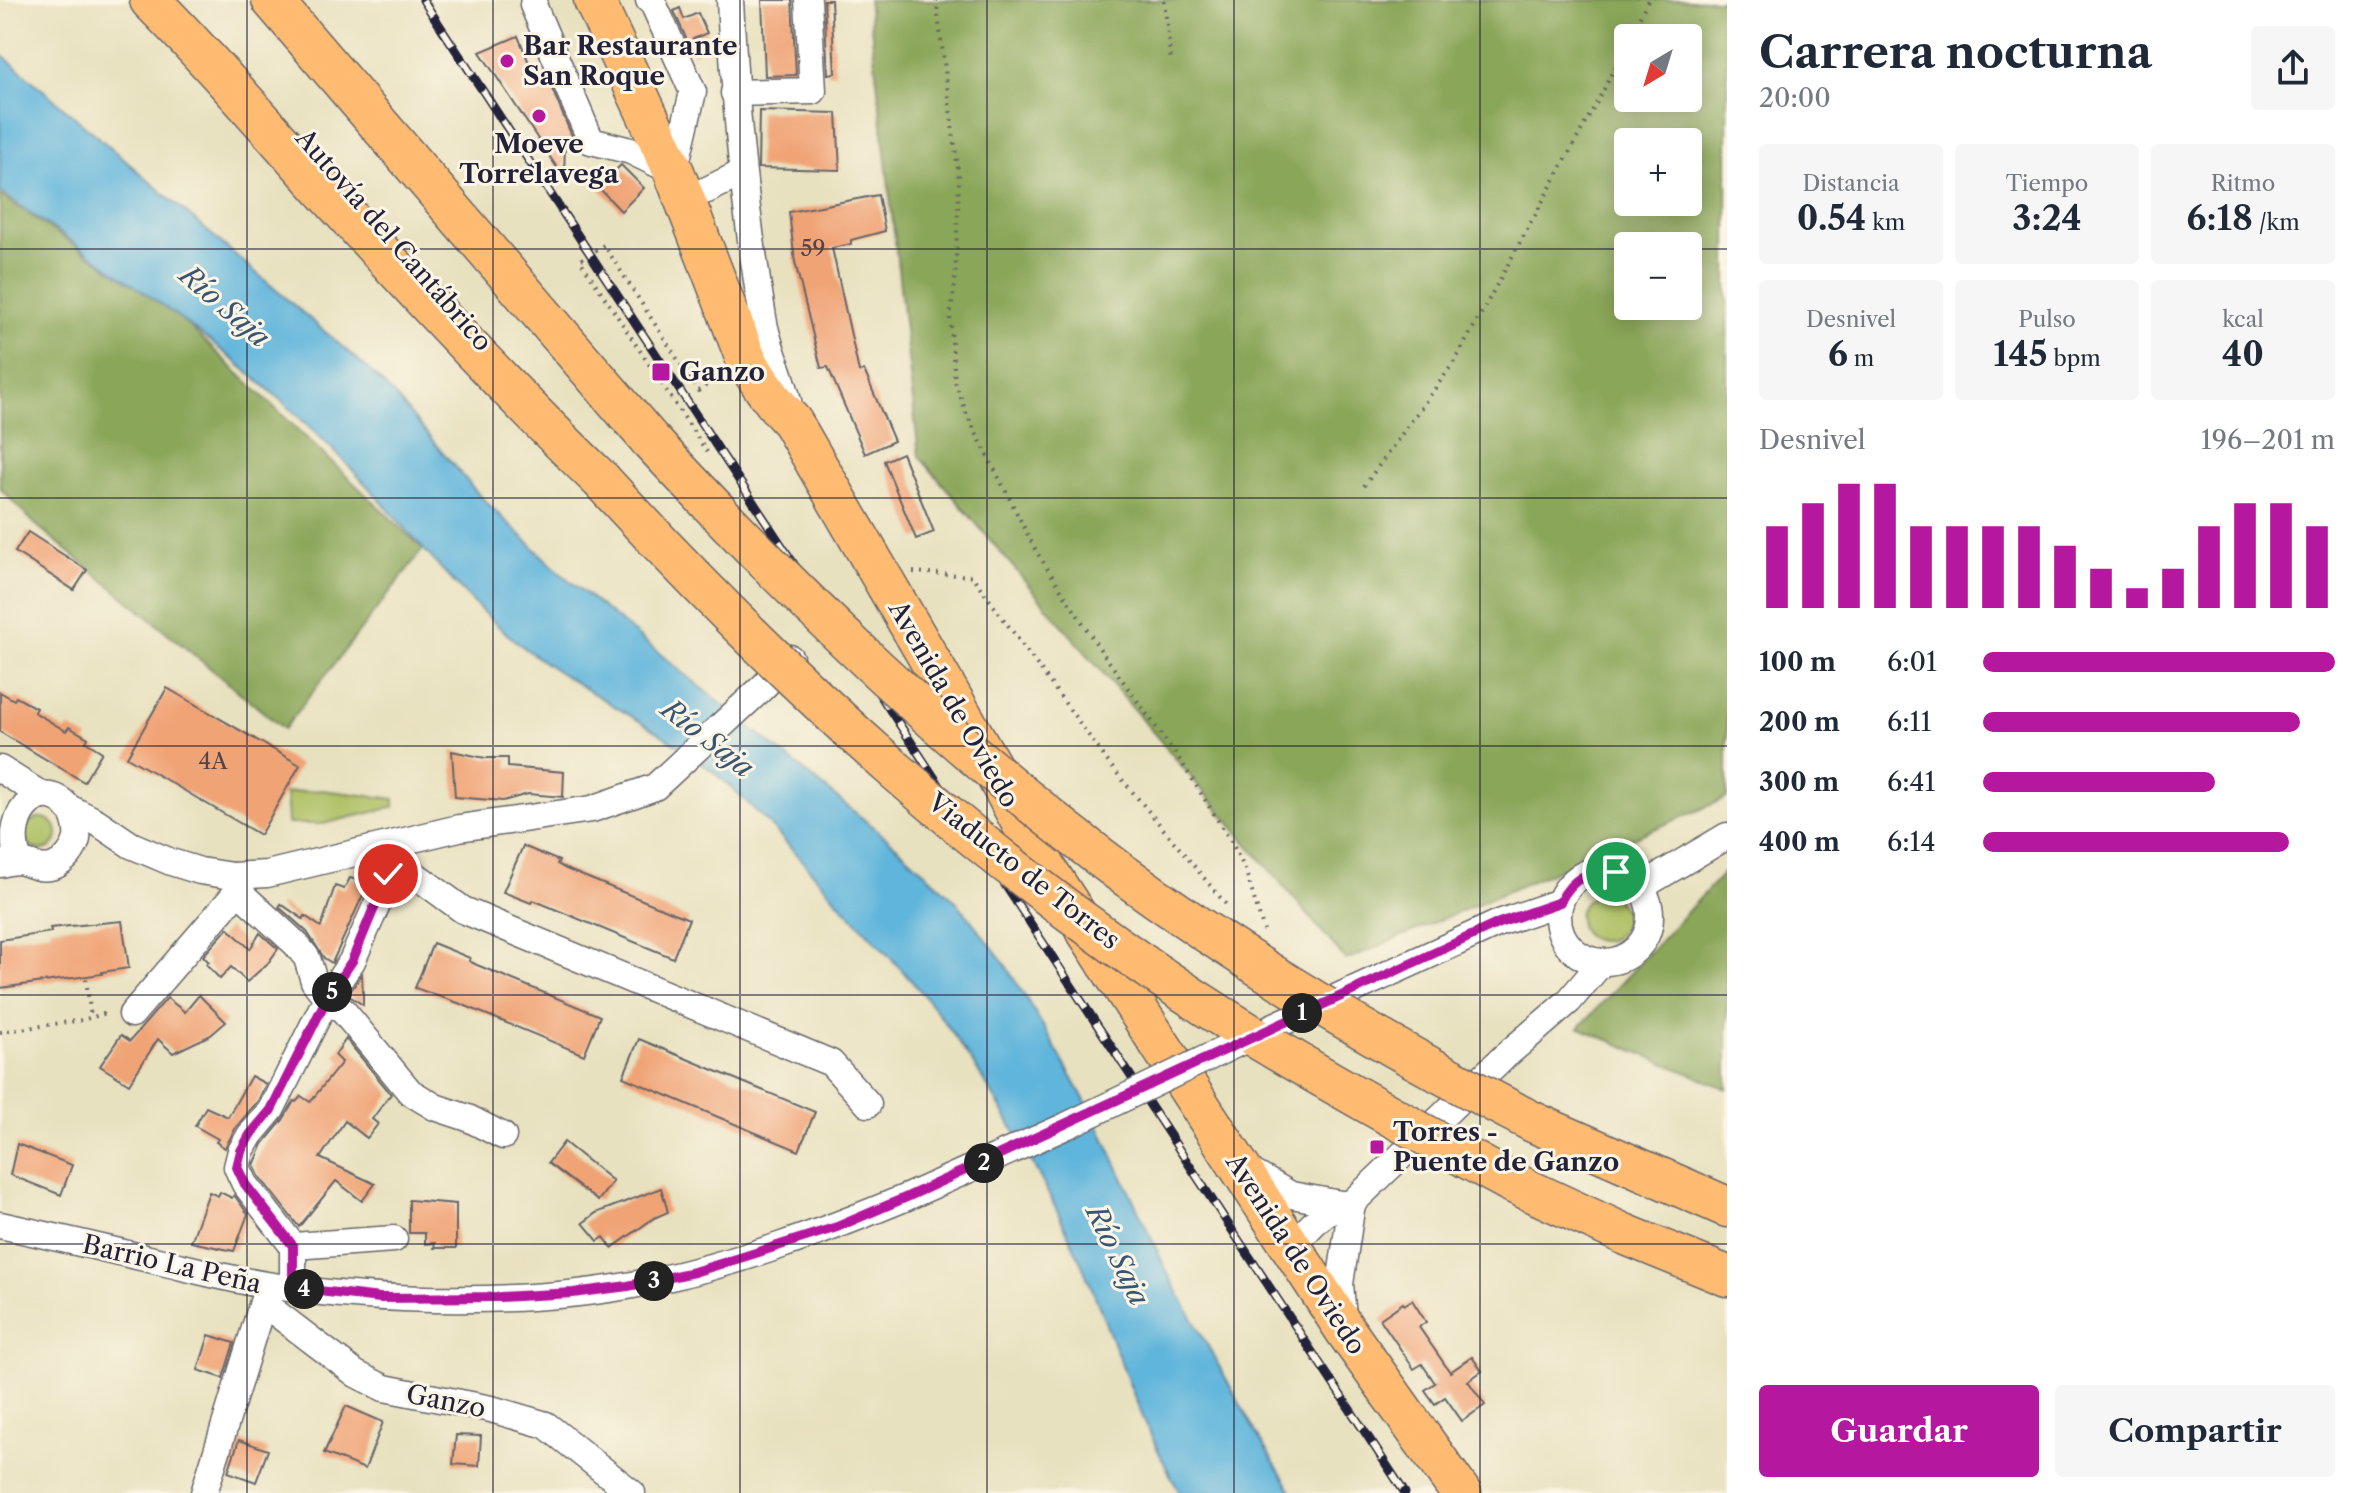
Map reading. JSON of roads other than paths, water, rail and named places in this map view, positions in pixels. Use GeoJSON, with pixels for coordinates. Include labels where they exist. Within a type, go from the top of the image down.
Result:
{"type":"FeatureCollection","features":[{"type":"Feature","properties":{"kind":"highway"},"geometry":{"type":"LineString","coordinates":[[150,0],[476,355],[601,480]]}},
{"type":"Feature","properties":{"kind":"highway","name":"Autovía del Cantábrico"},"geometry":{"type":"LineString","coordinates":[[188,0],[601,480]]}},
{"type":"Feature","properties":{"kind":"highway"},"geometry":{"type":"LineString","coordinates":[[272,0],[645,434],[731,527],[850,645],[1050,819],[1166,905],[1300,991],[1406,1053],[1533,1122],[1727,1207]]}},
{"type":"Feature","properties":{"kind":"highway"},"geometry":{"type":"LineString","coordinates":[[305,0],[645,434]]}},
{"type":"Feature","properties":{"kind":"highway","name":"Avenida de Oviedo"},"geometry":{"type":"LineString","coordinates":[[594,0],[679,184],[746,359],[769,398],[792,422],[990,764],[1047,870],[1345,1330],[1461,1493]]}},
{"type":"Feature","properties":{"kind":"highway","name":"Viaducto de Torres"},"geometry":{"type":"LineString","coordinates":[[601,480],[701,586],[800,683],[907,779],[1026,878],[1100,933],[1219,1015],[1509,1181],[1624,1234],[1727,1276]]}},
{"type":"Feature","properties":{"kind":"street"},"geometry":{"type":"LineString","coordinates":[[534,0],[591,141],[631,151],[679,184],[707,190],[742,173]]}},
{"type":"Feature","properties":{"kind":"street"},"geometry":{"type":"LineString","coordinates":[[649,0],[693,92],[679,184]]}},
{"type":"Feature","properties":{"kind":"street"},"geometry":{"type":"LineString","coordinates":[[730,0],[734,93],[742,173],[764,323],[769,346],[786,389],[792,422]]}},
{"type":"Feature","properties":{"kind":"street"},"geometry":{"type":"LineString","coordinates":[[734,93],[813,91],[808,0]]}},
{"type":"Feature","properties":{"kind":"street"},"geometry":{"type":"LineString","coordinates":[[132,1014],[235,883],[267,874],[394,852],[459,828],[592,809],[655,787],[790,658]]}},
{"type":"Feature","properties":{"kind":"street"},"geometry":{"type":"LineString","coordinates":[[0,769],[43,796]]}},
{"type":"Feature","properties":{"kind":"street"},"geometry":{"type":"LineString","coordinates":[[0,778],[6,791],[4,830],[9,862],[36,869],[55,866],[70,854],[97,845],[131,845]]}},
{"type":"Feature","properties":{"kind":"street"},"geometry":{"type":"LineString","coordinates":[[4,830],[16,805],[30,797],[43,796],[56,799],[131,845],[235,883],[296,944],[307,958],[314,981],[327,998],[344,1012],[410,1092],[435,1107],[468,1118],[503,1136]]}},
{"type":"Feature","properties":{"kind":"street"},"geometry":{"type":"LineString","coordinates":[[67,807],[75,818],[77,837],[70,854]]}},
{"type":"Feature","properties":{"kind":"street"},"geometry":{"type":"LineString","coordinates":[[1639,888],[1727,836]]}},
{"type":"Feature","properties":{"kind":"street"},"geometry":{"type":"LineString","coordinates":[[293,1246],[253,1198],[237,1167],[241,1151],[271,1110],[327,998],[352,961],[394,852]]}},
{"type":"Feature","properties":{"kind":"street"},"geometry":{"type":"LineString","coordinates":[[394,852],[463,910],[831,1063],[868,1104]]}},
{"type":"Feature","properties":{"kind":"street"},"geometry":{"type":"LineString","coordinates":[[1602,870],[1629,878],[1639,888],[1647,901],[1647,930],[1641,943],[1630,954],[1602,962],[1588,959],[1566,942],[1560,930],[1560,902],[1566,889],[1589,873],[1602,870]]}},
{"type":"Feature","properties":{"kind":"street","name":"Barrio La Peña"},"geometry":{"type":"LineString","coordinates":[[0,1225],[275,1292],[380,1298],[500,1297],[628,1286],[694,1272],[837,1227],[1066,1126],[1499,923],[1560,902]]}},
{"type":"Feature","properties":{"kind":"street"},"geometry":{"type":"LineString","coordinates":[[1291,1248],[1323,1235],[1504,1057],[1569,1001],[1602,962]]}},
{"type":"Feature","properties":{"kind":"street"},"geometry":{"type":"LineString","coordinates":[[1236,1164],[1291,1195],[1348,1208]]}},
{"type":"Feature","properties":{"kind":"street"},"geometry":{"type":"LineString","coordinates":[[1345,1330],[1340,1284],[1348,1208]]}},
{"type":"Feature","properties":{"kind":"street"},"geometry":{"type":"LineString","coordinates":[[293,1246],[394,1239]]}},
{"type":"Feature","properties":{"kind":"street"},"geometry":{"type":"LineString","coordinates":[[204,1493],[293,1246]]}},
{"type":"Feature","properties":{"kind":"street","name":"Ganzo"},"geometry":{"type":"LineString","coordinates":[[275,1292],[356,1374],[384,1388],[491,1409],[546,1425],[632,1493]]}},
{"type":"Feature","properties":{"kind":"water","name":"Río Saja"},"geometry":{"type":"Polygon","coordinates":[[[0,53],[367,368],[479,495],[559,572],[894,844],[956,901],[1003,961],[1043,1026],[1096,1120],[1169,1276],[1293,1493],[1180,1493],[1143,1417],[1062,1221],[992,1094],[926,998],[756,810],[679,746],[554,669],[507,634],[457,586],[340,457],[278,398],[162,305],[0,192],[0,53]]]}},
{"type":"Feature","properties":{"kind":"railway"},"geometry":{"type":"LineString","coordinates":[[423,0],[1405,1493]]}},
{"type":"Feature","properties":{"kind":"place","name":"Bar Restaurante San Roque"},"geometry":{"type":"Point","coordinates":[507,61]}},
{"type":"Feature","properties":{"kind":"place","name":"Moeve Torrelavega"},"geometry":{"type":"Point","coordinates":[539,116]}},
{"type":"Feature","properties":{"kind":"place","name":"Ganzo"},"geometry":{"type":"Point","coordinates":[661,372]}},
{"type":"Feature","properties":{"kind":"place","name":"Torres - Puente de Ganzo"},"geometry":{"type":"Point","coordinates":[1377,1147]}}]}
